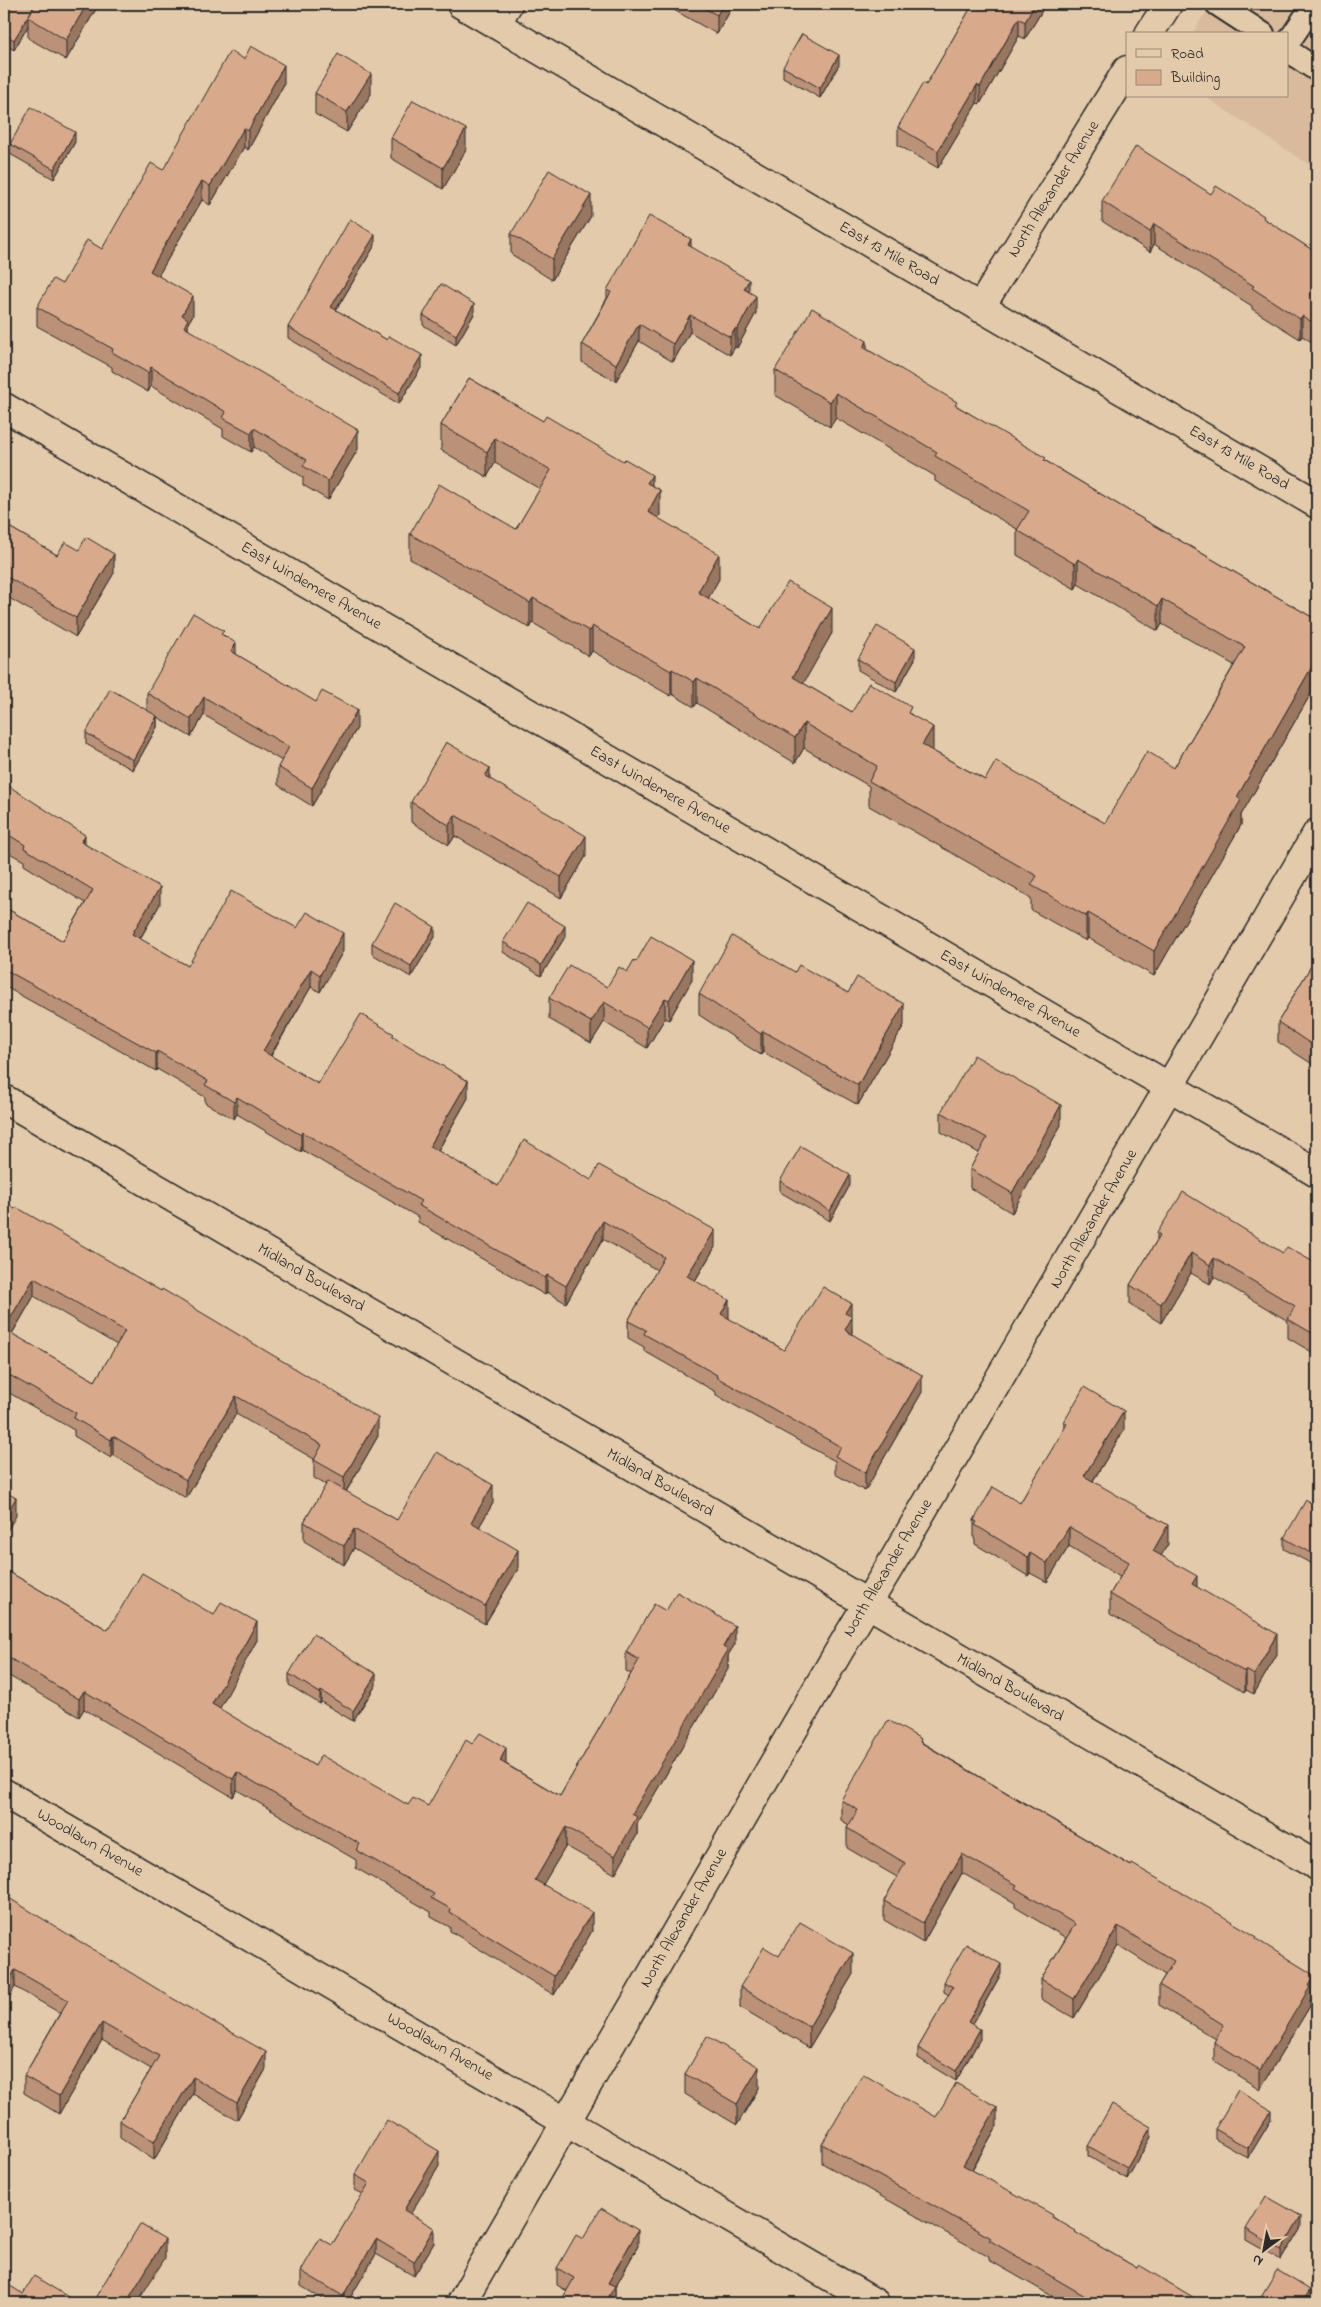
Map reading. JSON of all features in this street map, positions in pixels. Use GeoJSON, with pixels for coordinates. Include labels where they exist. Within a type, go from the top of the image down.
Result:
{"type":"FeatureCollection","features":[{"type":"Feature","properties":{"kind":"street","name":"East 13 Mile Road"},"geometry":{"type":"LineString","coordinates":[[461,4],[502,14],[980,308],[1317,504]]}},
{"type":"Feature","properties":{"kind":"street"},"geometry":{"type":"LineString","coordinates":[[1150,32],[1168,4]]}},
{"type":"Feature","properties":{"kind":"street","name":"North Alexander Avenue"},"geometry":{"type":"LineString","coordinates":[[980,308],[1126,72]]}},
{"type":"Feature","properties":{"kind":"street","name":"East Windemere Avenue"},"geometry":{"type":"LineString","coordinates":[[4,407],[1317,1173]]}},
{"type":"Feature","properties":{"kind":"street","name":"North Alexander Avenue"},"geometry":{"type":"LineString","coordinates":[[461,2303],[1317,833]]}},
{"type":"Feature","properties":{"kind":"street","name":"Midland Boulevard"},"geometry":{"type":"LineString","coordinates":[[4,1099],[1317,1866]]}},
{"type":"Feature","properties":{"kind":"street","name":"Woodlawn Avenue"},"geometry":{"type":"LineString","coordinates":[[4,1793],[876,2303]]}},
{"type":"Feature","properties":{"kind":"lane"},"geometry":{"type":"LineString","coordinates":[[1217,4],[1260,32]]}},
{"type":"Feature","properties":{"kind":"lane"},"geometry":{"type":"LineString","coordinates":[[1288,43],[1314,4]]}},
{"type":"Feature","properties":{"kind":"lane"},"geometry":{"type":"LineString","coordinates":[[1288,51],[1317,70]]}},
{"type":"Feature","properties":{"kind":"shaded area"},"geometry":{"type":"Polygon","coordinates":[[[1211,4],[1317,4],[1317,170],[1207,98],[1288,98],[1288,32],[1193,32],[1211,4]]]}},
{"type":"Feature","properties":{"kind":"building"},"geometry":{"type":"Polygon","coordinates":[[[4,4],[25,4],[33,8],[14,40],[4,34],[4,4]]]}},
{"type":"Feature","properties":{"kind":"building"},"geometry":{"type":"Polygon","coordinates":[[[36,4],[87,4],[66,40],[28,17],[36,4]]]}},
{"type":"Feature","properties":{"kind":"building"},"geometry":{"type":"Polygon","coordinates":[[[697,4],[723,4],[717,15],[697,4]]]}},
{"type":"Feature","properties":{"kind":"building"},"geometry":{"type":"Polygon","coordinates":[[[973,4],[1035,4],[1025,22],[1019,18],[980,87],[977,85],[938,151],[898,127],[923,83],[926,85],[973,4]]]}},
{"type":"Feature","properties":{"kind":"building"},"geometry":{"type":"Polygon","coordinates":[[[802,34],[839,55],[820,88],[783,67],[802,34]]]}},
{"type":"Feature","properties":{"kind":"building"},"geometry":{"type":"Polygon","coordinates":[[[251,46],[284,65],[248,131],[244,128],[210,186],[202,181],[150,271],[193,296],[182,315],[188,319],[184,327],[358,430],[328,481],[303,466],[307,460],[254,428],[251,433],[223,418],[226,412],[151,367],[148,373],[112,352],[113,349],[37,307],[53,279],[62,284],[87,240],[102,249],[151,163],[163,170],[230,51],[244,59],[251,46]]]}},
{"type":"Feature","properties":{"kind":"building"},"geometry":{"type":"Polygon","coordinates":[[[338,54],[371,74],[347,112],[315,93],[338,54]]]}},
{"type":"Feature","properties":{"kind":"building"},"geometry":{"type":"Polygon","coordinates":[[[413,100],[466,129],[443,168],[391,138],[413,100]]]}},
{"type":"Feature","properties":{"kind":"building"},"geometry":{"type":"Polygon","coordinates":[[[31,107],[75,132],[54,169],[10,144],[31,107]]]}},
{"type":"Feature","properties":{"kind":"building"},"geometry":{"type":"Polygon","coordinates":[[[1136,146],[1211,194],[1216,186],[1264,216],[1263,218],[1317,253],[1317,325],[1302,316],[1300,319],[1252,288],[1254,286],[1154,224],[1150,232],[1102,201],[1136,146]]]}},
{"type":"Feature","properties":{"kind":"building"},"geometry":{"type":"Polygon","coordinates":[[[549,170],[591,195],[552,259],[511,234],[549,170]]]}},
{"type":"Feature","properties":{"kind":"building"},"geometry":{"type":"Polygon","coordinates":[[[649,216],[691,239],[688,245],[749,280],[744,289],[756,296],[737,330],[735,329],[730,337],[690,315],[673,344],[639,324],[616,364],[582,344],[611,292],[607,290],[649,216]]]}},
{"type":"Feature","properties":{"kind":"building"},"geometry":{"type":"Polygon","coordinates":[[[350,219],[375,235],[331,307],[387,340],[389,336],[422,355],[399,393],[288,327],[350,219]]]}},
{"type":"Feature","properties":{"kind":"building"},"geometry":{"type":"Polygon","coordinates":[[[441,284],[474,304],[456,335],[423,315],[441,284]]]}},
{"type":"Feature","properties":{"kind":"building"},"geometry":{"type":"Polygon","coordinates":[[[812,308],[867,341],[863,347],[957,402],[955,405],[1046,458],[1044,460],[1317,620],[1317,658],[1237,797],[1241,800],[1154,951],[1088,913],[1086,916],[1031,885],[1037,876],[869,781],[877,766],[804,723],[795,738],[697,678],[694,682],[672,669],[671,671],[592,626],[589,631],[533,598],[530,603],[410,534],[439,484],[516,529],[551,470],[495,438],[487,452],[441,425],[469,378],[543,421],[546,416],[623,461],[625,459],[652,475],[647,483],[660,490],[648,512],[719,554],[698,592],[760,629],[788,582],[832,608],[793,677],[852,712],[869,683],[911,707],[908,713],[933,727],[922,745],[985,780],[996,761],[1105,823],[1147,751],[1174,768],[1245,647],[1162,599],[1158,606],[1078,559],[1075,564],[1017,530],[1029,511],[935,456],[937,452],[836,393],[830,402],[775,370],[812,308]]]}},
{"type":"Feature","properties":{"kind":"building"},"geometry":{"type":"Polygon","coordinates":[[[4,524],[57,555],[65,542],[79,550],[86,537],[114,554],[76,618],[4,575],[4,524]]]}},
{"type":"Feature","properties":{"kind":"building"},"geometry":{"type":"Polygon","coordinates":[[[193,613],[224,631],[221,634],[236,643],[231,651],[316,702],[322,691],[357,710],[312,788],[278,767],[289,747],[204,697],[191,719],[147,693],[193,613]]]}},
{"type":"Feature","properties":{"kind":"building"},"geometry":{"type":"Polygon","coordinates":[[[877,626],[915,648],[896,682],[858,659],[877,626]]]}},
{"type":"Feature","properties":{"kind":"building"},"geometry":{"type":"Polygon","coordinates":[[[110,689],[157,716],[133,760],[86,733],[110,689]]]}},
{"type":"Feature","properties":{"kind":"building"},"geometry":{"type":"Polygon","coordinates":[[[446,742],[490,768],[485,776],[586,836],[561,877],[455,815],[449,825],[411,802],[446,742]]]}},
{"type":"Feature","properties":{"kind":"building"},"geometry":{"type":"Polygon","coordinates":[[[4,783],[85,835],[81,842],[160,887],[132,934],[188,966],[231,891],[297,928],[307,912],[343,933],[320,975],[311,969],[263,1051],[318,1084],[361,1014],[394,1034],[392,1036],[468,1081],[430,1146],[498,1186],[524,1140],[591,1180],[599,1165],[715,1230],[687,1276],[729,1300],[721,1314],[784,1350],[823,1287],[851,1303],[845,1313],[852,1317],[845,1330],[922,1375],[865,1473],[835,1456],[841,1447],[716,1377],[717,1375],[644,1334],[646,1330],[628,1321],[664,1257],[603,1221],[566,1286],[547,1275],[545,1278],[418,1205],[421,1201],[302,1132],[301,1135],[237,1097],[234,1102],[205,1085],[208,1081],[157,1051],[156,1053],[4,969],[4,907],[63,941],[93,890],[24,848],[25,845],[4,832],[4,783]]]}},
{"type":"Feature","properties":{"kind":"building"},"geometry":{"type":"Polygon","coordinates":[[[395,903],[435,927],[411,966],[372,943],[395,903]]]}},
{"type":"Feature","properties":{"kind":"building"},"geometry":{"type":"Polygon","coordinates":[[[527,903],[565,926],[541,965],[503,942],[527,903]]]}},
{"type":"Feature","properties":{"kind":"building"},"geometry":{"type":"Polygon","coordinates":[[[651,936],[692,960],[669,1000],[665,998],[647,1027],[604,1002],[591,1022],[549,998],[569,965],[607,987],[619,967],[627,972],[634,960],[636,962],[651,936]]]}},
{"type":"Feature","properties":{"kind":"building"},"geometry":{"type":"Polygon","coordinates":[[[732,936],[795,972],[799,965],[848,993],[857,977],[904,1004],[858,1085],[763,1031],[761,1034],[699,994],[732,936]]]}},
{"type":"Feature","properties":{"kind":"building"},"geometry":{"type":"Polygon","coordinates":[[[1317,956],[1317,1048],[1278,1022],[1317,956]]]}},
{"type":"Feature","properties":{"kind":"building"},"geometry":{"type":"Polygon","coordinates":[[[974,1055],[1061,1105],[1012,1193],[970,1169],[987,1138],[941,1112],[974,1055]]]}},
{"type":"Feature","properties":{"kind":"building"},"geometry":{"type":"Polygon","coordinates":[[[801,1146],[850,1175],[830,1211],[780,1181],[801,1146]]]}},
{"type":"Feature","properties":{"kind":"building"},"geometry":{"type":"Polygon","coordinates":[[[1183,1192],[1283,1253],[1287,1247],[1317,1264],[1317,1336],[1288,1319],[1295,1306],[1214,1258],[1210,1265],[1191,1253],[1161,1304],[1130,1285],[1160,1235],[1157,1233],[1183,1192]]]}},
{"type":"Feature","properties":{"kind":"building"},"geometry":{"type":"Polygon","coordinates":[[[4,1202],[15,1209],[16,1207],[161,1291],[162,1289],[378,1418],[344,1477],[314,1460],[322,1445],[236,1396],[186,1480],[113,1436],[111,1440],[74,1418],[76,1413],[4,1372],[4,1202]],[[34,1278],[4,1329],[95,1381],[125,1331],[34,1278]]]}},
{"type":"Feature","properties":{"kind":"building"},"geometry":{"type":"Polygon","coordinates":[[[1084,1387],[1124,1411],[1084,1476],[1168,1525],[1153,1551],[1197,1576],[1192,1584],[1277,1634],[1254,1675],[1226,1662],[1110,1594],[1129,1562],[1069,1527],[1047,1563],[1030,1553],[1028,1557],[975,1525],[977,1522],[974,1520],[993,1487],[1020,1503],[1067,1424],[1064,1422],[1084,1387]]]}},
{"type":"Feature","properties":{"kind":"building"},"geometry":{"type":"Polygon","coordinates":[[[437,1452],[493,1485],[471,1522],[518,1550],[485,1606],[354,1529],[344,1546],[304,1522],[328,1481],[397,1520],[437,1452]]]}},
{"type":"Feature","properties":{"kind":"building"},"geometry":{"type":"Polygon","coordinates":[[[4,1491],[16,1498],[4,1518],[4,1491]]]}},
{"type":"Feature","properties":{"kind":"building"},"geometry":{"type":"Polygon","coordinates":[[[1306,1500],[1317,1506],[1316,1556],[1284,1538],[1306,1500]]]}},
{"type":"Feature","properties":{"kind":"building"},"geometry":{"type":"Polygon","coordinates":[[[4,1569],[108,1630],[142,1573],[214,1615],[221,1602],[257,1622],[212,1704],[315,1766],[321,1755],[408,1805],[413,1798],[428,1806],[466,1740],[472,1744],[480,1733],[506,1748],[500,1761],[560,1796],[639,1660],[626,1652],[654,1604],[666,1611],[677,1592],[735,1626],[723,1647],[728,1650],[632,1814],[637,1817],[615,1856],[566,1827],[535,1880],[592,1912],[554,1976],[450,1913],[451,1909],[431,1898],[434,1894],[356,1850],[360,1844],[237,1772],[233,1779],[84,1691],[79,1699],[4,1655],[4,1569]]]}},
{"type":"Feature","properties":{"kind":"building"},"geometry":{"type":"Polygon","coordinates":[[[313,1634],[376,1674],[353,1711],[289,1674],[313,1634]]]}},
{"type":"Feature","properties":{"kind":"building"},"geometry":{"type":"Polygon","coordinates":[[[888,1720],[921,1739],[920,1742],[1131,1866],[1132,1864],[1219,1914],[1314,1975],[1308,1986],[1310,1987],[1260,2070],[1214,2042],[1224,2025],[1159,1985],[1174,1961],[1118,1926],[1074,1999],[1041,1979],[1075,1924],[1015,1888],[1017,1885],[962,1854],[923,1923],[884,1901],[905,1863],[847,1828],[858,1810],[841,1800],[888,1720]]]}},
{"type":"Feature","properties":{"kind":"building"},"geometry":{"type":"Polygon","coordinates":[[[4,1895],[172,1998],[266,2052],[237,2103],[193,2077],[154,2142],[120,2121],[159,2056],[102,2023],[59,2096],[24,2076],[68,2000],[15,1970],[4,1990],[4,1895]]]}},
{"type":"Feature","properties":{"kind":"building"},"geometry":{"type":"Polygon","coordinates":[[[800,1922],[853,1953],[809,2027],[740,1987],[764,1947],[779,1956],[800,1922]]]}},
{"type":"Feature","properties":{"kind":"building"},"geometry":{"type":"Polygon","coordinates":[[[966,1944],[1001,1964],[968,2022],[980,2029],[956,2071],[918,2048],[953,1987],[944,1982],[966,1944]]]}},
{"type":"Feature","properties":{"kind":"building"},"geometry":{"type":"Polygon","coordinates":[[[707,2036],[759,2067],[737,2104],[685,2074],[707,2036]]]}},
{"type":"Feature","properties":{"kind":"building"},"geometry":{"type":"Polygon","coordinates":[[[863,2074],[936,2117],[956,2083],[997,2107],[963,2165],[1053,2215],[1052,2217],[1075,2232],[1137,2268],[1139,2265],[1203,2303],[1097,2303],[989,2240],[991,2238],[822,2144],[863,2074]]]}},
{"type":"Feature","properties":{"kind":"building"},"geometry":{"type":"Polygon","coordinates":[[[1238,2090],[1271,2110],[1248,2148],[1215,2129],[1238,2090]]]}},
{"type":"Feature","properties":{"kind":"building"},"geometry":{"type":"Polygon","coordinates":[[[1112,2104],[1151,2127],[1127,2168],[1088,2146],[1112,2104]]]}},
{"type":"Feature","properties":{"kind":"building"},"geometry":{"type":"Polygon","coordinates":[[[387,2120],[439,2151],[404,2210],[434,2228],[414,2262],[376,2239],[343,2296],[301,2271],[320,2238],[332,2245],[369,2183],[355,2175],[387,2120]]]}},
{"type":"Feature","properties":{"kind":"building"},"geometry":{"type":"Polygon","coordinates":[[[1266,2196],[1301,2216],[1281,2250],[1246,2229],[1266,2196]]]}},
{"type":"Feature","properties":{"kind":"building"},"geometry":{"type":"Polygon","coordinates":[[[601,2208],[638,2230],[608,2283],[615,2286],[605,2303],[560,2303],[574,2278],[557,2268],[576,2235],[583,2239],[601,2208]]]}},
{"type":"Feature","properties":{"kind":"building"},"geometry":{"type":"Polygon","coordinates":[[[140,2224],[165,2239],[126,2303],[92,2303],[140,2224]]]}},
{"type":"Feature","properties":{"kind":"building"},"geometry":{"type":"Polygon","coordinates":[[[1277,2270],[1310,2290],[1302,2303],[1257,2303],[1277,2270]]]}},
{"type":"Feature","properties":{"kind":"building"},"geometry":{"type":"Polygon","coordinates":[[[34,2276],[78,2303],[4,2303],[4,2282],[23,2294],[34,2276]]]}}]}
